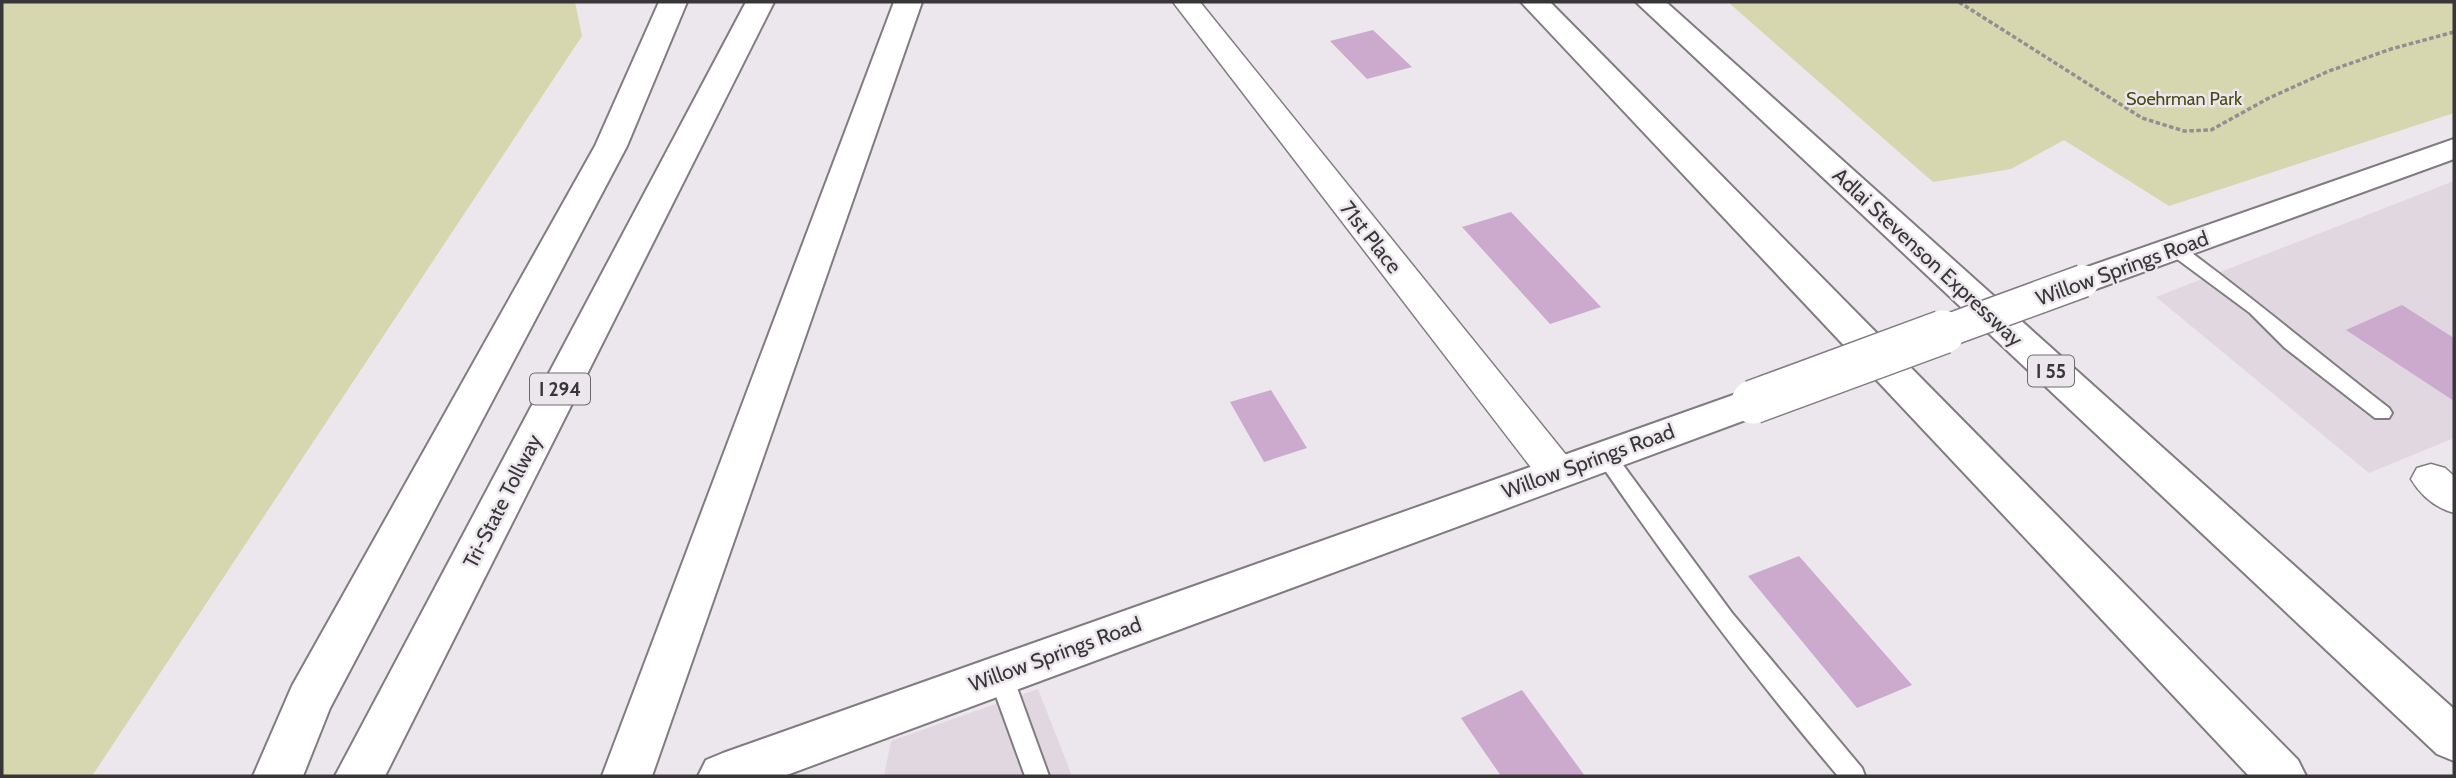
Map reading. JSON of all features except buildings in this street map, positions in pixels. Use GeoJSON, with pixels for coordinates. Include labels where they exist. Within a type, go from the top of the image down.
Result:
{"type":"FeatureCollection","features":[{"type":"Feature","properties":{"kind":"main road"},"geometry":{"type":"LineString","coordinates":[[278,776],[309,701],[611,146],[673,2]]}},
{"type":"Feature","properties":{"kind":"main road","name":"Tri-State Tollway"},"geometry":{"type":"LineString","coordinates":[[360,776],[760,2]]}},
{"type":"Feature","properties":{"kind":"main road"},"geometry":{"type":"LineString","coordinates":[[627,776],[908,2]]}},
{"type":"Feature","properties":{"kind":"main road"},"geometry":{"type":"LineString","coordinates":[[1535,2],[2281,776]]}},
{"type":"Feature","properties":{"kind":"main road","name":"Adlai Stevenson Expressway"},"geometry":{"type":"LineString","coordinates":[[1650,2],[2454,740]]}},
{"type":"Feature","properties":{"kind":"main road","name":"Willow Springs Road"},"geometry":{"type":"LineString","coordinates":[[723,776],[2454,148]]}},
{"type":"Feature","properties":{"kind":"street","name":"71st Place"},"geometry":{"type":"LineString","coordinates":[[1186,2],[1557,472]]}},
{"type":"Feature","properties":{"kind":"lane"},"geometry":{"type":"LineString","coordinates":[[2175,249],[2256,309],[2292,343],[2382,413]]}},
{"type":"Feature","properties":{"kind":"lane"},"geometry":{"type":"LineString","coordinates":[[1605,455],[1669,549],[1784,699],[1853,776]]}},
{"type":"Feature","properties":{"kind":"lane"},"geometry":{"type":"LineString","coordinates":[[1000,674],[1037,776]]}},
{"type":"Feature","properties":{"kind":"path"},"geometry":{"type":"LineString","coordinates":[[1959,2],[2142,118],[2162,127],[2188,131],[2211,130],[2315,75],[2375,53],[2454,32]]}},
{"type":"Feature","properties":{"kind":"shaded area"},"geometry":{"type":"Polygon","coordinates":[[[2454,181],[2454,438],[2369,473],[2156,297],[2454,181]]]}},
{"type":"Feature","properties":{"kind":"shaded area"},"geometry":{"type":"Polygon","coordinates":[[[1038,689],[1072,776],[884,776],[891,741],[1038,689]]]}},
{"type":"Feature","properties":{"kind":"green space"},"geometry":{"type":"Polygon","coordinates":[[[2,2],[575,2],[582,36],[92,776],[2,776],[2,2]]]}},
{"type":"Feature","properties":{"kind":"green space","name":"Soehrman Park"},"geometry":{"type":"Polygon","coordinates":[[[1728,2],[2454,2],[2454,113],[2169,206],[2064,140],[2011,169],[1933,182],[1728,2]]]}}]}
